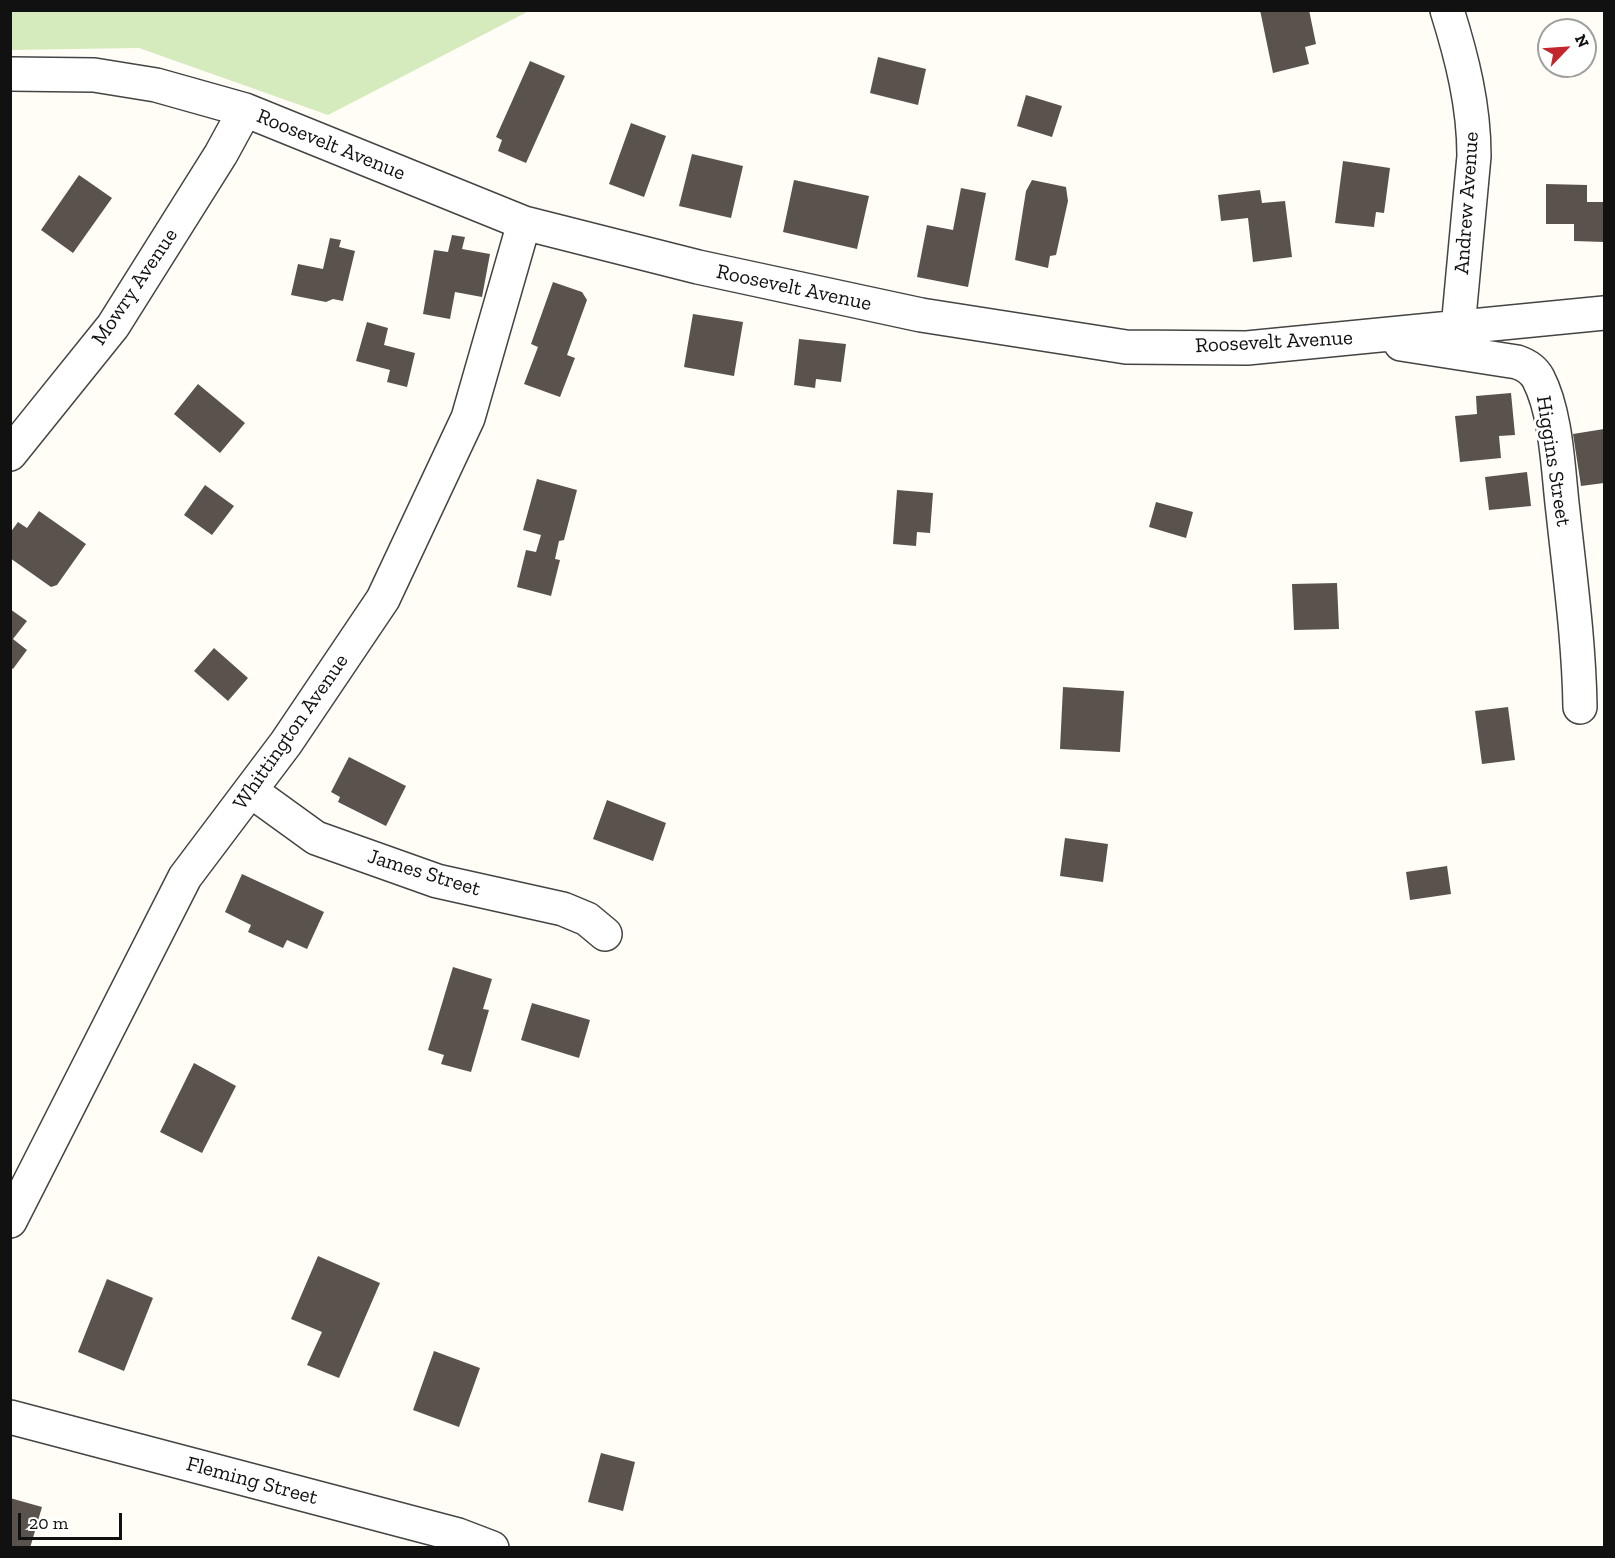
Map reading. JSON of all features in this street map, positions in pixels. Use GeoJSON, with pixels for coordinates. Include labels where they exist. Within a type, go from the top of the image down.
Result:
{"type":"FeatureCollection","features":[{"type":"Feature","properties":{"kind":"street","name":"Andrew Avenue"},"geometry":{"type":"LineString","coordinates":[[1447,10],[1465,74],[1474,129],[1474,156],[1458,328]]}},
{"type":"Feature","properties":{"kind":"street","name":"Roosevelt Avenue"},"geometry":{"type":"LineString","coordinates":[[10,74],[63,73],[126,79],[156,85],[244,110],[524,223],[698,267],[921,315],[1126,347],[1247,348],[1605,313]]}},
{"type":"Feature","properties":{"kind":"street","name":"Mowry Avenue"},"geometry":{"type":"LineString","coordinates":[[10,454],[113,326],[221,154],[244,110]]}},
{"type":"Feature","properties":{"kind":"street","name":"Whittington Avenue"},"geometry":{"type":"LineString","coordinates":[[10,1221],[185,877],[286,743],[383,599],[468,418],[524,223]]}},
{"type":"Feature","properties":{"kind":"street","name":"Higgins Street"},"geometry":{"type":"LineString","coordinates":[[1385,334],[1402,345],[1416,349],[1517,362],[1525,365],[1537,376],[1549,414],[1558,472],[1579,661],[1580,707]]}},
{"type":"Feature","properties":{"kind":"street","name":"James Street"},"geometry":{"type":"LineString","coordinates":[[251,791],[316,838],[437,880],[563,909],[587,919],[605,934]]}},
{"type":"Feature","properties":{"kind":"street","name":"Fleming Street"},"geometry":{"type":"LineString","coordinates":[[10,1417],[458,1535],[492,1548]]}},
{"type":"Feature","properties":{"kind":"green space"},"geometry":{"type":"Polygon","coordinates":[[[10,11],[529,11],[328,115],[139,48],[11,50],[10,11]]]}},
{"type":"Feature","properties":{"kind":"building"},"geometry":{"type":"Polygon","coordinates":[[[1260,10],[1309,10],[1316,44],[1305,47],[1309,64],[1273,73],[1260,10]]]}},
{"type":"Feature","properties":{"kind":"building"},"geometry":{"type":"Polygon","coordinates":[[[878,57],[926,69],[918,105],[870,93],[878,57]]]}},
{"type":"Feature","properties":{"kind":"building"},"geometry":{"type":"Polygon","coordinates":[[[530,61],[565,76],[526,163],[498,151],[502,140],[496,137],[530,61]]]}},
{"type":"Feature","properties":{"kind":"building"},"geometry":{"type":"Polygon","coordinates":[[[1026,95],[1062,106],[1052,137],[1017,126],[1026,95]]]}},
{"type":"Feature","properties":{"kind":"building"},"geometry":{"type":"Polygon","coordinates":[[[631,123],[666,136],[644,197],[609,184],[631,123]]]}},
{"type":"Feature","properties":{"kind":"building"},"geometry":{"type":"Polygon","coordinates":[[[692,154],[743,166],[731,218],[679,206],[692,154]]]}},
{"type":"Feature","properties":{"kind":"building"},"geometry":{"type":"Polygon","coordinates":[[[1343,161],[1390,168],[1384,213],[1376,212],[1374,227],[1335,223],[1343,161]]]}},
{"type":"Feature","properties":{"kind":"building"},"geometry":{"type":"Polygon","coordinates":[[[79,175],[112,198],[73,253],[41,230],[79,175]]]}},
{"type":"Feature","properties":{"kind":"building"},"geometry":{"type":"Polygon","coordinates":[[[794,180],[869,196],[857,249],[783,232],[794,180]]]}},
{"type":"Feature","properties":{"kind":"building"},"geometry":{"type":"Polygon","coordinates":[[[1032,180],[1066,187],[1068,201],[1056,255],[1050,256],[1048,268],[1015,260],[1026,191],[1032,180]]]}},
{"type":"Feature","properties":{"kind":"building"},"geometry":{"type":"Polygon","coordinates":[[[1546,184],[1587,185],[1587,202],[1604,202],[1604,242],[1574,241],[1574,224],[1546,224],[1546,184]]]}},
{"type":"Feature","properties":{"kind":"building"},"geometry":{"type":"Polygon","coordinates":[[[961,188],[986,193],[968,287],[917,277],[927,225],[953,230],[961,188]]]}},
{"type":"Feature","properties":{"kind":"building"},"geometry":{"type":"Polygon","coordinates":[[[1260,190],[1262,203],[1285,201],[1292,257],[1253,262],[1248,218],[1221,221],[1218,195],[1260,190]]]}},
{"type":"Feature","properties":{"kind":"building"},"geometry":{"type":"Polygon","coordinates":[[[452,235],[465,237],[462,249],[490,254],[482,297],[455,292],[450,319],[423,314],[434,250],[448,252],[452,235]]]}},
{"type":"Feature","properties":{"kind":"building"},"geometry":{"type":"Polygon","coordinates":[[[330,238],[341,240],[339,247],[355,251],[343,301],[333,299],[326,302],[291,295],[298,264],[323,269],[330,238]]]}},
{"type":"Feature","properties":{"kind":"building"},"geometry":{"type":"Polygon","coordinates":[[[553,282],[582,292],[587,300],[567,355],[575,358],[560,397],[524,384],[538,347],[531,344],[553,282]]]}},
{"type":"Feature","properties":{"kind":"building"},"geometry":{"type":"Polygon","coordinates":[[[693,314],[743,322],[734,376],[684,367],[693,314]]]}},
{"type":"Feature","properties":{"kind":"building"},"geometry":{"type":"Polygon","coordinates":[[[367,322],[388,328],[384,345],[415,353],[407,387],[387,382],[390,370],[356,361],[367,322]]]}},
{"type":"Feature","properties":{"kind":"building"},"geometry":{"type":"Polygon","coordinates":[[[799,339],[846,344],[841,382],[816,379],[815,388],[794,385],[799,339]]]}},
{"type":"Feature","properties":{"kind":"building"},"geometry":{"type":"Polygon","coordinates":[[[198,384],[245,423],[220,453],[174,414],[198,384]]]}},
{"type":"Feature","properties":{"kind":"building"},"geometry":{"type":"Polygon","coordinates":[[[1511,393],[1515,435],[1499,436],[1501,458],[1460,462],[1455,416],[1477,414],[1476,396],[1511,393]]]}},
{"type":"Feature","properties":{"kind":"building"},"geometry":{"type":"Polygon","coordinates":[[[1604,429],[1604,483],[1581,486],[1573,434],[1604,429]]]}},
{"type":"Feature","properties":{"kind":"building"},"geometry":{"type":"Polygon","coordinates":[[[1527,472],[1531,506],[1489,510],[1485,477],[1527,472]]]}},
{"type":"Feature","properties":{"kind":"building"},"geometry":{"type":"Polygon","coordinates":[[[537,479],[577,490],[564,540],[559,541],[555,559],[560,560],[551,596],[517,587],[526,550],[536,552],[541,535],[523,530],[537,479]]]}},
{"type":"Feature","properties":{"kind":"building"},"geometry":{"type":"Polygon","coordinates":[[[205,485],[234,506],[212,535],[184,515],[205,485]]]}},
{"type":"Feature","properties":{"kind":"building"},"geometry":{"type":"Polygon","coordinates":[[[897,490],[933,493],[930,533],[917,532],[916,546],[893,544],[897,490]]]}},
{"type":"Feature","properties":{"kind":"building"},"geometry":{"type":"Polygon","coordinates":[[[1156,502],[1193,512],[1186,538],[1149,527],[1156,502]]]}},
{"type":"Feature","properties":{"kind":"building"},"geometry":{"type":"Polygon","coordinates":[[[39,511],[86,544],[57,585],[51,587],[10,558],[10,533],[18,522],[27,528],[39,511]]]}},
{"type":"Feature","properties":{"kind":"building"},"geometry":{"type":"Polygon","coordinates":[[[1337,583],[1339,629],[1294,630],[1292,584],[1337,583]]]}},
{"type":"Feature","properties":{"kind":"building"},"geometry":{"type":"Polygon","coordinates":[[[10,609],[27,621],[13,639],[27,650],[13,669],[10,667],[10,609]]]}},
{"type":"Feature","properties":{"kind":"building"},"geometry":{"type":"Polygon","coordinates":[[[214,648],[248,678],[228,701],[194,671],[214,648]]]}},
{"type":"Feature","properties":{"kind":"building"},"geometry":{"type":"Polygon","coordinates":[[[1063,687],[1124,691],[1120,752],[1060,749],[1063,687]]]}},
{"type":"Feature","properties":{"kind":"building"},"geometry":{"type":"Polygon","coordinates":[[[1508,707],[1515,760],[1482,764],[1475,711],[1508,707]]]}},
{"type":"Feature","properties":{"kind":"building"},"geometry":{"type":"Polygon","coordinates":[[[349,757],[406,786],[386,826],[338,802],[340,797],[331,792],[349,757]]]}},
{"type":"Feature","properties":{"kind":"building"},"geometry":{"type":"Polygon","coordinates":[[[607,800],[666,823],[653,861],[593,839],[607,800]]]}},
{"type":"Feature","properties":{"kind":"building"},"geometry":{"type":"Polygon","coordinates":[[[1065,838],[1108,844],[1103,882],[1060,876],[1065,838]]]}},
{"type":"Feature","properties":{"kind":"building"},"geometry":{"type":"Polygon","coordinates":[[[1447,866],[1451,894],[1410,900],[1406,872],[1447,866]]]}},
{"type":"Feature","properties":{"kind":"building"},"geometry":{"type":"Polygon","coordinates":[[[242,874],[324,912],[307,949],[287,940],[283,948],[248,932],[251,925],[225,912],[242,874]]]}},
{"type":"Feature","properties":{"kind":"building"},"geometry":{"type":"Polygon","coordinates":[[[453,967],[492,979],[483,1009],[489,1010],[471,1072],[441,1064],[444,1055],[428,1050],[453,967]]]}},
{"type":"Feature","properties":{"kind":"building"},"geometry":{"type":"Polygon","coordinates":[[[532,1003],[590,1020],[579,1058],[521,1040],[532,1003]]]}},
{"type":"Feature","properties":{"kind":"building"},"geometry":{"type":"Polygon","coordinates":[[[194,1063],[236,1086],[202,1153],[160,1132],[194,1063]]]}},
{"type":"Feature","properties":{"kind":"building"},"geometry":{"type":"Polygon","coordinates":[[[318,1256],[380,1283],[339,1378],[307,1365],[322,1332],[291,1319],[318,1256]]]}},
{"type":"Feature","properties":{"kind":"building"},"geometry":{"type":"Polygon","coordinates":[[[107,1279],[153,1298],[124,1371],[78,1352],[107,1279]]]}},
{"type":"Feature","properties":{"kind":"building"},"geometry":{"type":"Polygon","coordinates":[[[434,1351],[480,1368],[459,1427],[413,1410],[434,1351]]]}},
{"type":"Feature","properties":{"kind":"building"},"geometry":{"type":"Polygon","coordinates":[[[601,1453],[635,1462],[623,1511],[588,1502],[601,1453]]]}},
{"type":"Feature","properties":{"kind":"building"},"geometry":{"type":"Polygon","coordinates":[[[10,1498],[42,1507],[30,1548],[10,1548],[10,1498]]]}}]}
